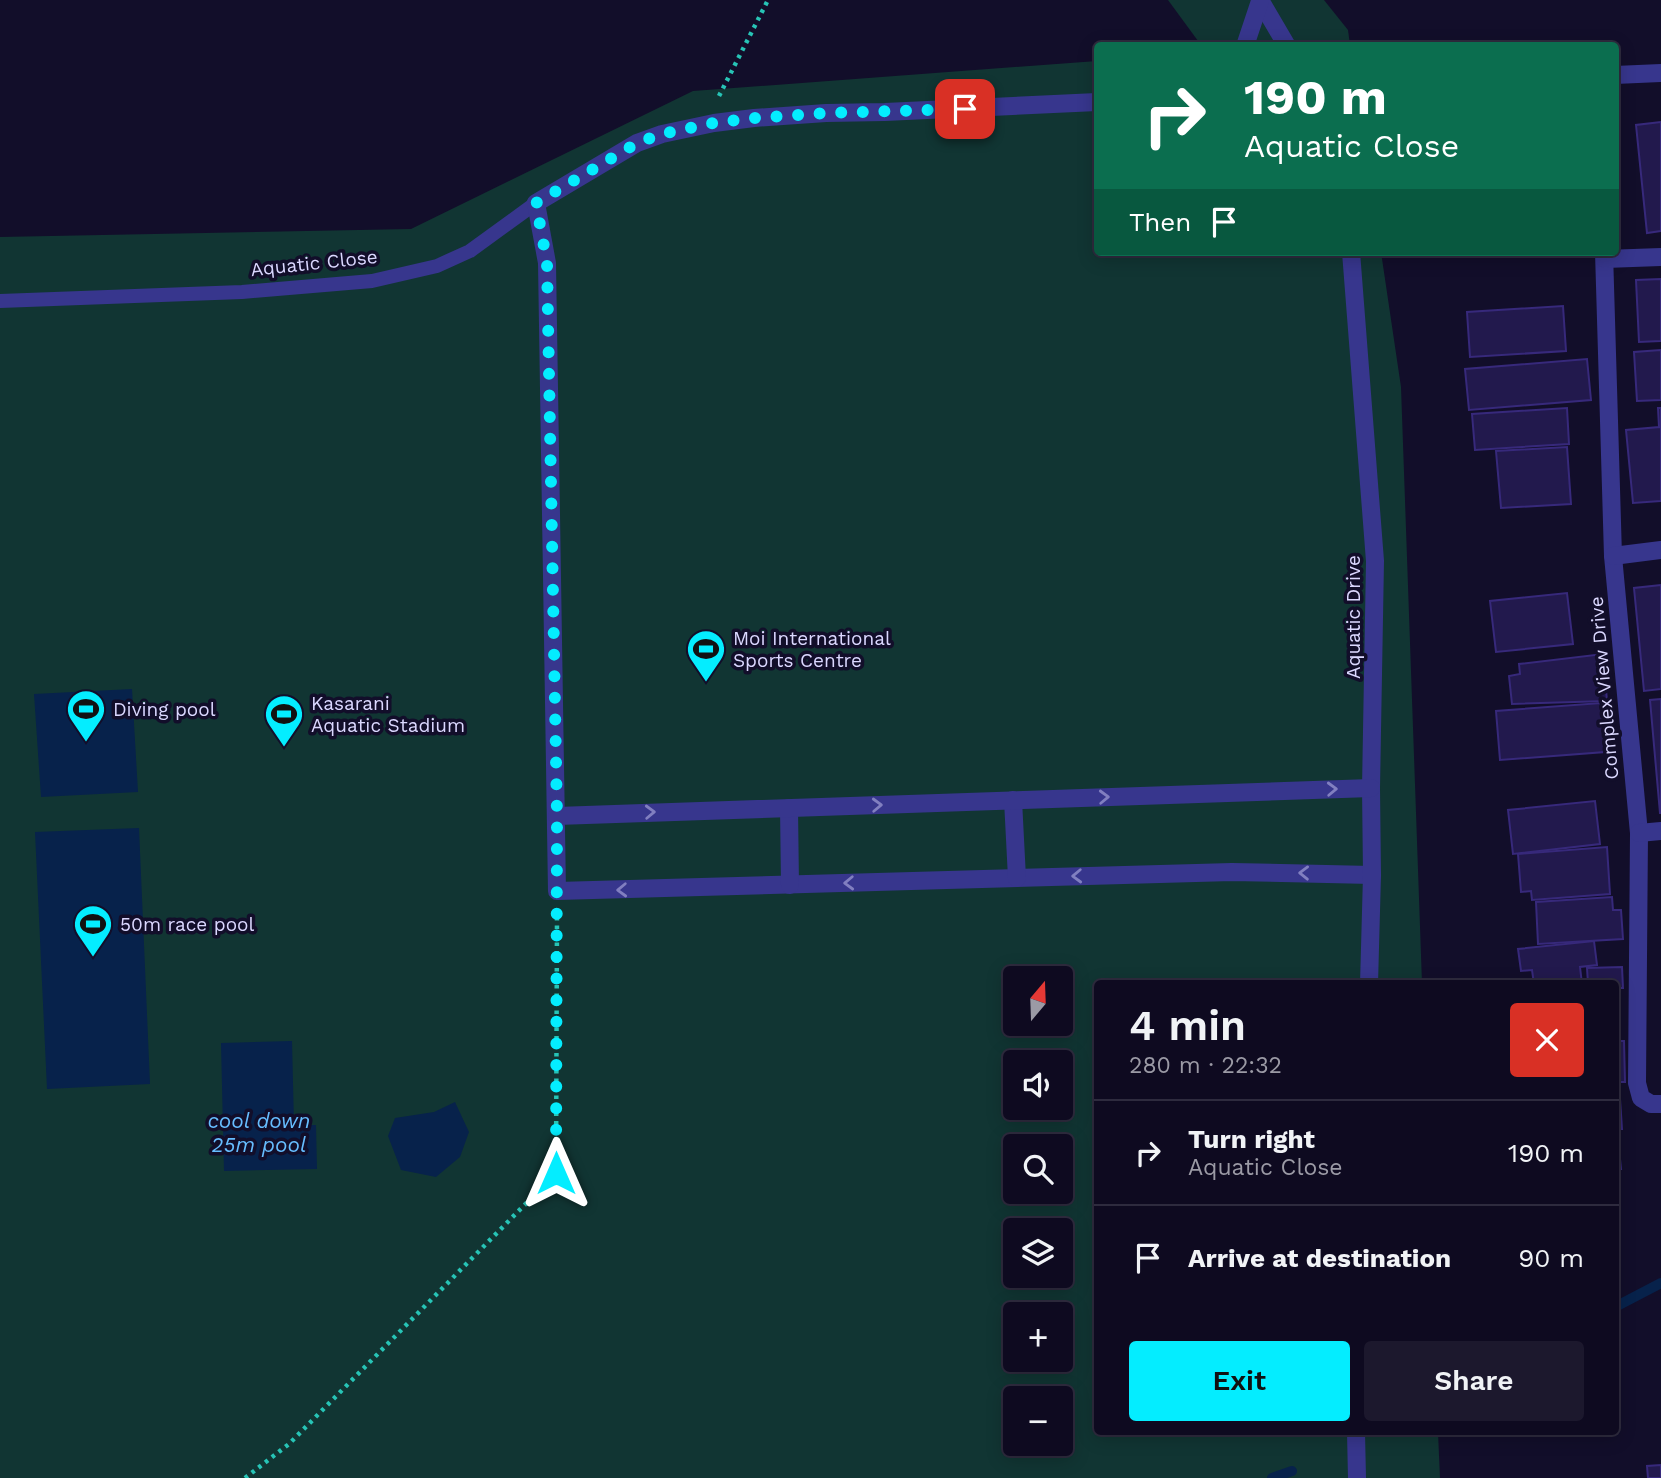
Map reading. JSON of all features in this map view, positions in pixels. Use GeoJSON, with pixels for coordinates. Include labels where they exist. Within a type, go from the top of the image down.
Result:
{"type":"FeatureCollection","features":[{"type":"Feature","properties":{"kind":"street"},"geometry":{"type":"LineString","coordinates":[[1246,42],[1260,0]]}},
{"type":"Feature","properties":{"kind":"street"},"geometry":{"type":"LineString","coordinates":[[1260,0],[1285,42]]}},
{"type":"Feature","properties":{"kind":"street"},"geometry":{"type":"LineString","coordinates":[[1619,75],[1661,74]]}},
{"type":"Feature","properties":{"kind":"street","name":"Aquatic Close"},"geometry":{"type":"LineString","coordinates":[[536,203],[637,143],[662,134],[713,123],[826,113],[1094,102]]}},
{"type":"Feature","properties":{"kind":"street"},"geometry":{"type":"LineString","coordinates":[[536,203],[547,263],[557,891],[1233,872],[1372,875]]}},
{"type":"Feature","properties":{"kind":"street","name":"Aquatic Drive"},"geometry":{"type":"LineString","coordinates":[[1351,256],[1375,561],[1369,980]]}},
{"type":"Feature","properties":{"kind":"street"},"geometry":{"type":"LineString","coordinates":[[1605,256],[1661,257]]}},
{"type":"Feature","properties":{"kind":"street","name":"Complex View Drive"},"geometry":{"type":"LineString","coordinates":[[1605,256],[1613,556],[1639,833],[1637,1083],[1641,1098],[1651,1104],[1661,1104]]}},
{"type":"Feature","properties":{"kind":"street"},"geometry":{"type":"LineString","coordinates":[[1613,556],[1661,550]]}},
{"type":"Feature","properties":{"kind":"street"},"geometry":{"type":"LineString","coordinates":[[557,816],[1371,788]]}},
{"type":"Feature","properties":{"kind":"street"},"geometry":{"type":"LineString","coordinates":[[1013,800],[1017,878]]}},
{"type":"Feature","properties":{"kind":"street"},"geometry":{"type":"LineString","coordinates":[[789,808],[790,885]]}},
{"type":"Feature","properties":{"kind":"street"},"geometry":{"type":"LineString","coordinates":[[1639,833],[1661,831]]}},
{"type":"Feature","properties":{"kind":"street"},"geometry":{"type":"LineString","coordinates":[[1356,1435],[1357,1478]]}},
{"type":"Feature","properties":{"kind":"lane","name":"Aquatic Close"},"geometry":{"type":"LineString","coordinates":[[0,301],[242,292],[372,281],[438,266],[470,251],[536,203]]}},
{"type":"Feature","properties":{"kind":"path"},"geometry":{"type":"LineString","coordinates":[[713,123],[715,104],[768,0]]}},
{"type":"Feature","properties":{"kind":"path"},"geometry":{"type":"LineString","coordinates":[[245,1478],[289,1444],[556,1173],[557,891]]}},
{"type":"Feature","properties":{"kind":"green space"},"geometry":{"type":"Polygon","coordinates":[[[1168,0],[1324,0],[1348,30],[1350,42],[1199,42],[1168,0]]]}},
{"type":"Feature","properties":{"kind":"green space","name":"Moi International Sports Centre"},"geometry":{"type":"Polygon","coordinates":[[[1094,61],[1094,256],[1382,256],[1401,387],[1422,980],[1094,980],[1094,1435],[1438,1435],[1440,1478],[0,1478],[0,237],[411,229],[693,91],[1094,61]]]}},
{"type":"Feature","properties":{"kind":"water","name":"Diving pool"},"geometry":{"type":"Polygon","coordinates":[[[132,689],[138,792],[41,797],[34,694],[132,689]]]}},
{"type":"Feature","properties":{"kind":"water","name":"50m race pool"},"geometry":{"type":"Polygon","coordinates":[[[139,828],[150,1084],[47,1089],[35,832],[139,828]]]}},
{"type":"Feature","properties":{"kind":"water","name":"cool down 25m pool"},"geometry":{"type":"Polygon","coordinates":[[[292,1041],[294,1125],[316,1125],[317,1169],[224,1171],[221,1043],[292,1041]]]}},
{"type":"Feature","properties":{"kind":"water"},"geometry":{"type":"Polygon","coordinates":[[[455,1102],[469,1132],[460,1157],[436,1177],[401,1170],[388,1136],[395,1118],[434,1112],[455,1102]]]}},
{"type":"Feature","properties":{"kind":"building"},"geometry":{"type":"Polygon","coordinates":[[[1661,122],[1661,231],[1647,233],[1636,125],[1661,122]]]}},
{"type":"Feature","properties":{"kind":"building"},"geometry":{"type":"Polygon","coordinates":[[[1661,279],[1661,341],[1639,342],[1636,280],[1661,279]]]}},
{"type":"Feature","properties":{"kind":"building"},"geometry":{"type":"Polygon","coordinates":[[[1563,306],[1566,351],[1470,357],[1467,312],[1563,306]]]}},
{"type":"Feature","properties":{"kind":"building"},"geometry":{"type":"Polygon","coordinates":[[[1661,350],[1661,400],[1637,401],[1634,352],[1661,350]]]}},
{"type":"Feature","properties":{"kind":"building"},"geometry":{"type":"Polygon","coordinates":[[[1587,359],[1591,400],[1469,410],[1465,369],[1587,359]]]}},
{"type":"Feature","properties":{"kind":"building"},"geometry":{"type":"Polygon","coordinates":[[[1567,408],[1569,444],[1475,450],[1472,414],[1567,408]]]}},
{"type":"Feature","properties":{"kind":"building"},"geometry":{"type":"Polygon","coordinates":[[[1658,408],[1661,408],[1661,501],[1633,503],[1626,430],[1659,427],[1658,408]]]}},
{"type":"Feature","properties":{"kind":"building"},"geometry":{"type":"Polygon","coordinates":[[[1567,447],[1571,504],[1501,508],[1496,451],[1567,447]]]}},
{"type":"Feature","properties":{"kind":"building"},"geometry":{"type":"Polygon","coordinates":[[[1661,585],[1661,689],[1644,691],[1634,588],[1661,585]]]}},
{"type":"Feature","properties":{"kind":"building"},"geometry":{"type":"Polygon","coordinates":[[[1567,593],[1573,644],[1496,652],[1490,601],[1567,593]]]}},
{"type":"Feature","properties":{"kind":"building"},"geometry":{"type":"Polygon","coordinates":[[[1603,654],[1607,701],[1512,704],[1509,676],[1520,674],[1519,664],[1603,654]]]}},
{"type":"Feature","properties":{"kind":"building"},"geometry":{"type":"Polygon","coordinates":[[[1661,699],[1661,813],[1660,813],[1650,700],[1661,699]]]}},
{"type":"Feature","properties":{"kind":"building"},"geometry":{"type":"Polygon","coordinates":[[[1601,703],[1605,752],[1500,760],[1496,711],[1601,703]]]}},
{"type":"Feature","properties":{"kind":"building"},"geometry":{"type":"Polygon","coordinates":[[[1595,801],[1600,844],[1513,854],[1508,810],[1595,801]]]}},
{"type":"Feature","properties":{"kind":"building"},"geometry":{"type":"Polygon","coordinates":[[[1607,847],[1610,894],[1532,900],[1531,891],[1521,892],[1518,854],[1607,847]]]}},
{"type":"Feature","properties":{"kind":"building"},"geometry":{"type":"Polygon","coordinates":[[[1612,897],[1613,910],[1621,910],[1623,939],[1538,944],[1536,902],[1612,897]]]}},
{"type":"Feature","properties":{"kind":"building"},"geometry":{"type":"Polygon","coordinates":[[[1594,941],[1597,965],[1580,967],[1582,980],[1533,980],[1532,970],[1521,971],[1518,949],[1594,941]]]}},
{"type":"Feature","properties":{"kind":"building"},"geometry":{"type":"Polygon","coordinates":[[[1622,967],[1623,988],[1619,988],[1619,980],[1588,980],[1587,968],[1622,967]]]}},
{"type":"Feature","properties":{"kind":"building"},"geometry":{"type":"Polygon","coordinates":[[[1619,1041],[1624,1041],[1625,1082],[1619,1082],[1619,1041]]]}},
{"type":"Feature","properties":{"kind":"building"},"geometry":{"type":"Polygon","coordinates":[[[1619,1099],[1620,1099],[1622,1129],[1619,1129],[1619,1099]]]}},
{"type":"Feature","properties":{"kind":"building"},"geometry":{"type":"Polygon","coordinates":[[[1661,1465],[1661,1478],[1648,1478],[1647,1466],[1661,1465]]]}},
{"type":"Feature","properties":{"kind":"waterway"},"geometry":{"type":"LineString","coordinates":[[1619,1305],[1661,1283]]}},
{"type":"Feature","properties":{"kind":"waterway"},"geometry":{"type":"LineString","coordinates":[[1272,1478],[1292,1471]]}},
{"type":"Feature","properties":{"kind":"place","name":"Moi International Sports Centre"},"geometry":{"type":"Point","coordinates":[706,683]}},
{"type":"Feature","properties":{"kind":"place","name":"Diving pool"},"geometry":{"type":"Point","coordinates":[86,743]}},
{"type":"Feature","properties":{"kind":"place","name":"Kasarani Aquatic Stadium"},"geometry":{"type":"Point","coordinates":[284,748]}},
{"type":"Feature","properties":{"kind":"place","name":"50m race pool"},"geometry":{"type":"Point","coordinates":[93,958]}},
{"type":"Feature","properties":{"kind":"route"},"geometry":{"type":"LineString","coordinates":[[556,1173],[557,816],[547,263],[536,203],[637,143],[662,134],[754,118],[965,109]]}}]}
